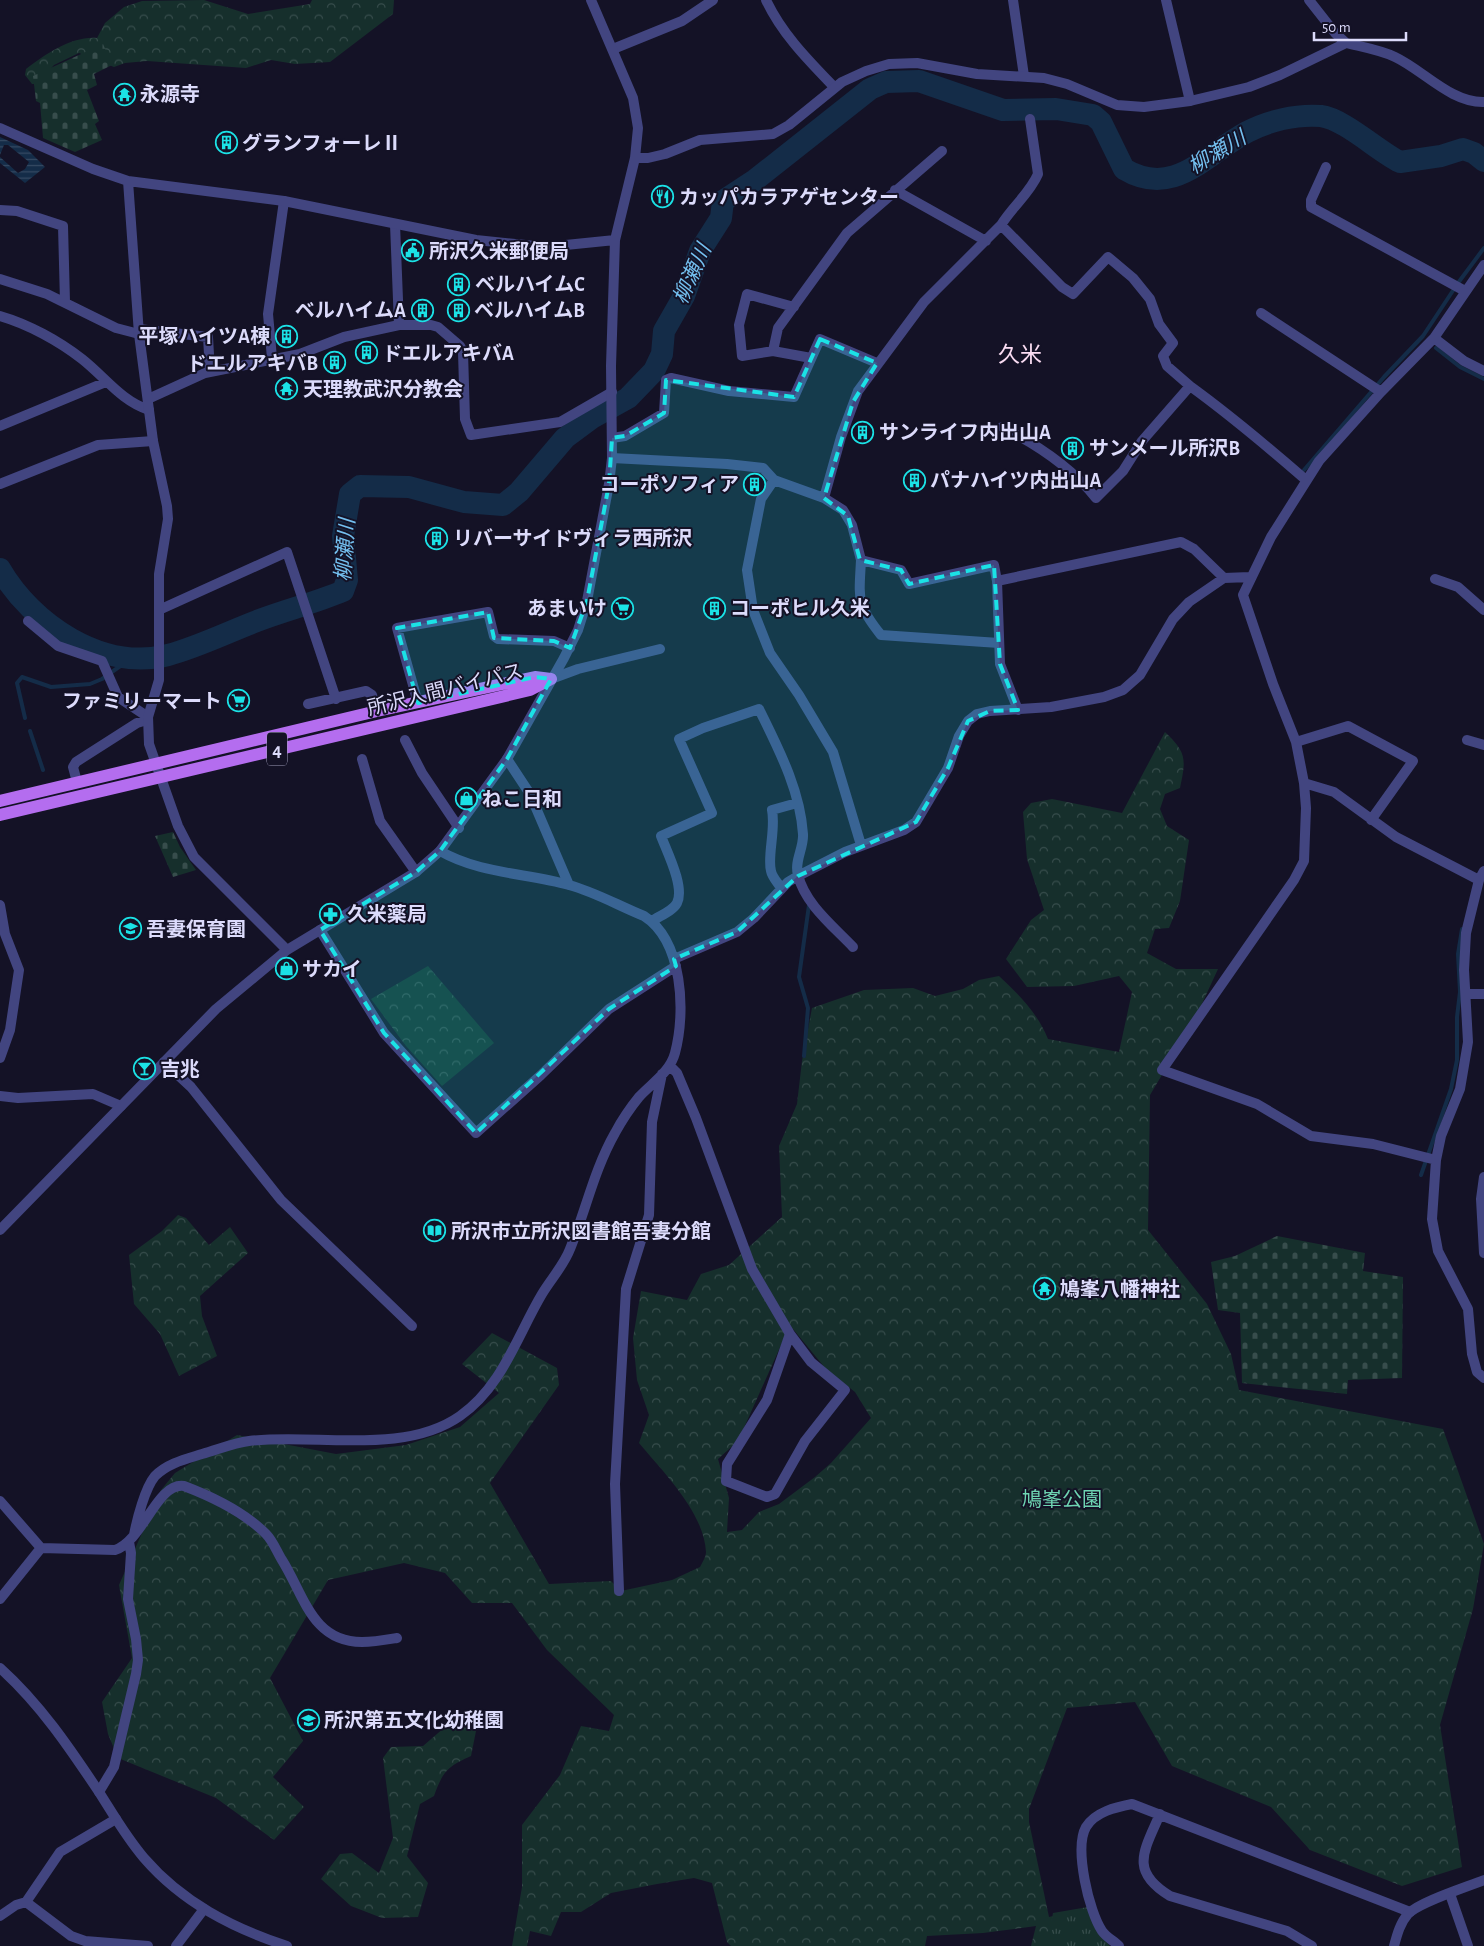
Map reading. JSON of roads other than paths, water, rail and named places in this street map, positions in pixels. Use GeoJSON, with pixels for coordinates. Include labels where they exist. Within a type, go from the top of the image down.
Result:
{"type":"FeatureCollection","features":[{"type":"Feature","properties":{"kind":"main road","name":"所沢入間バイパス"},"geometry":{"type":"LineString","coordinates":[[0,815],[377,711],[535,677],[552,679]]}},
{"type":"Feature","properties":{"kind":"main road","name":"所沢入間バイパス"},"geometry":{"type":"LineString","coordinates":[[0,801],[77,782],[158,771],[530,690],[552,679]]}},
{"type":"Feature","properties":{"kind":"street"},"geometry":{"type":"LineString","coordinates":[[0,1230],[216,1010],[287,950],[416,872],[440,851],[507,759],[570,648],[587,601],[609,484],[612,458],[615,240],[635,158],[638,128],[636,108],[591,0]]}},
{"type":"Feature","properties":{"kind":"street"},"geometry":{"type":"LineString","coordinates":[[613,49],[682,21],[713,0]]}},
{"type":"Feature","properties":{"kind":"street"},"geometry":{"type":"LineString","coordinates":[[766,0],[775,18],[805,58],[834,86]]}},
{"type":"Feature","properties":{"kind":"street"},"geometry":{"type":"LineString","coordinates":[[1014,0],[1024,76]]}},
{"type":"Feature","properties":{"kind":"street"},"geometry":{"type":"LineString","coordinates":[[1166,0],[1190,101]]}},
{"type":"Feature","properties":{"kind":"street"},"geometry":{"type":"LineString","coordinates":[[1309,0],[1335,33],[1346,42],[1394,56],[1457,95],[1475,102],[1484,102]]}},
{"type":"Feature","properties":{"kind":"street"},"geometry":{"type":"LineString","coordinates":[[635,158],[648,158],[665,154],[700,140],[773,134],[789,125],[834,86],[866,71],[899,63],[923,64],[986,76],[1024,76],[1056,80],[1117,104],[1144,107],[1190,101],[1263,82],[1346,42]]}},
{"type":"Feature","properties":{"kind":"street"},"geometry":{"type":"LineString","coordinates":[[824,498],[853,402],[876,363],[924,302],[1001,225],[1038,174],[1030,119]]}},
{"type":"Feature","properties":{"kind":"street"},"geometry":{"type":"LineString","coordinates":[[0,128],[93,169],[128,181],[284,201],[476,240],[546,246],[615,240]]}},
{"type":"Feature","properties":{"kind":"street"},"geometry":{"type":"LineString","coordinates":[[773,351],[778,328],[847,233],[942,151]]}},
{"type":"Feature","properties":{"kind":"street"},"geometry":{"type":"LineString","coordinates":[[1326,168],[1310,200],[1311,207],[1459,288]]}},
{"type":"Feature","properties":{"kind":"street"},"geometry":{"type":"LineString","coordinates":[[128,181],[139,332],[153,440],[167,512],[159,574],[160,672],[158,688],[147,719],[149,744],[180,832],[194,857],[287,950]]}},
{"type":"Feature","properties":{"kind":"street"},"geometry":{"type":"LineString","coordinates":[[896,190],[986,241]]}},
{"type":"Feature","properties":{"kind":"street"},"geometry":{"type":"LineString","coordinates":[[272,358],[268,314],[284,201]]}},
{"type":"Feature","properties":{"kind":"street"},"geometry":{"type":"LineString","coordinates":[[0,210],[17,211],[63,226],[66,302]]}},
{"type":"Feature","properties":{"kind":"street"},"geometry":{"type":"LineString","coordinates":[[395,224],[399,325]]}},
{"type":"Feature","properties":{"kind":"street"},"geometry":{"type":"LineString","coordinates":[[1001,225],[1062,287],[1073,294],[1108,257],[1133,278],[1150,300],[1159,324],[1173,343],[1163,356],[1167,366],[1232,420],[1246,428],[1306,480]]}},
{"type":"Feature","properties":{"kind":"street"},"geometry":{"type":"LineString","coordinates":[[1436,1160],[1373,1144],[1311,1136],[1257,1104],[1162,1070],[1294,880],[1304,861],[1306,808],[1304,783],[1296,742],[1247,614],[1243,595],[1250,577],[1319,461],[1380,392],[1434,338],[1459,288],[1484,265]]}},
{"type":"Feature","properties":{"kind":"street"},"geometry":{"type":"LineString","coordinates":[[0,279],[66,302],[116,328],[139,332],[208,337],[210,372]]}},
{"type":"Feature","properties":{"kind":"street"},"geometry":{"type":"LineString","coordinates":[[794,307],[747,294],[739,325],[742,356],[773,351],[811,358]]}},
{"type":"Feature","properties":{"kind":"street"},"geometry":{"type":"LineString","coordinates":[[1261,313],[1380,392]]}},
{"type":"Feature","properties":{"kind":"street"},"geometry":{"type":"LineString","coordinates":[[0,316],[34,330],[80,358],[106,382],[140,407],[149,410]]}},
{"type":"Feature","properties":{"kind":"street"},"geometry":{"type":"LineString","coordinates":[[148,399],[210,372],[272,358],[300,354],[344,337],[399,325],[432,325],[438,327],[460,346],[463,352],[465,419],[471,435],[560,422],[612,394]]}},
{"type":"Feature","properties":{"kind":"street"},"geometry":{"type":"LineString","coordinates":[[1434,338],[1464,360],[1484,371]]}},
{"type":"Feature","properties":{"kind":"street"},"geometry":{"type":"LineString","coordinates":[[612,438],[625,436],[664,414],[666,380],[671,378],[729,391],[794,397],[820,339],[876,363]]}},
{"type":"Feature","properties":{"kind":"street"},"geometry":{"type":"LineString","coordinates":[[0,426],[106,382]]}},
{"type":"Feature","properties":{"kind":"street"},"geometry":{"type":"LineString","coordinates":[[1002,427],[1022,437],[1064,465],[1096,498],[1123,470],[1142,441],[1190,386]]}},
{"type":"Feature","properties":{"kind":"street"},"geometry":{"type":"LineString","coordinates":[[0,484],[98,444],[153,440]]}},
{"type":"Feature","properties":{"kind":"street"},"geometry":{"type":"LineString","coordinates":[[612,458],[756,466],[763,468],[774,480],[824,498],[843,510],[848,516],[861,560],[859,599],[861,607],[881,635],[998,643]]}},
{"type":"Feature","properties":{"kind":"street"},"geometry":{"type":"LineString","coordinates":[[774,480],[761,500],[747,570],[753,610],[770,653],[799,695],[833,752],[861,845]]}},
{"type":"Feature","properties":{"kind":"street"},"geometry":{"type":"LineString","coordinates":[[997,581],[1181,542],[1194,549],[1224,578]]}},
{"type":"Feature","properties":{"kind":"street"},"geometry":{"type":"LineString","coordinates":[[159,610],[288,552],[336,699]]}},
{"type":"Feature","properties":{"kind":"street"},"geometry":{"type":"LineString","coordinates":[[861,560],[901,570],[910,584],[994,564],[997,581],[1000,664],[1018,710]]}},
{"type":"Feature","properties":{"kind":"street"},"geometry":{"type":"LineString","coordinates":[[320,930],[384,1033],[476,1133],[541,1075],[609,1009],[675,962],[737,932],[754,918],[781,888],[798,876],[861,845],[904,830],[916,822],[948,768],[959,736],[968,721],[977,714],[1104,698],[1127,687],[1140,675],[1173,619],[1189,602],[1224,578],[1250,577]]}},
{"type":"Feature","properties":{"kind":"street"},"geometry":{"type":"LineString","coordinates":[[1435,579],[1458,587],[1484,610]]}},
{"type":"Feature","properties":{"kind":"street"},"geometry":{"type":"LineString","coordinates":[[418,703],[397,628],[488,612],[494,636],[498,639],[547,640],[570,648]]}},
{"type":"Feature","properties":{"kind":"street"},"geometry":{"type":"LineString","coordinates":[[28,621],[58,646],[98,658],[109,675],[118,697],[147,719]]}},
{"type":"Feature","properties":{"kind":"street"},"geometry":{"type":"LineString","coordinates":[[552,679],[578,669],[660,649]]}},
{"type":"Feature","properties":{"kind":"street"},"geometry":{"type":"LineString","coordinates":[[308,704],[369,692],[372,694],[377,711]]}},
{"type":"Feature","properties":{"kind":"street"},"geometry":{"type":"LineString","coordinates":[[652,921],[674,908],[678,899],[677,877],[661,836],[712,813],[679,739],[703,728],[759,709],[787,766],[796,803],[803,835],[797,866],[798,876],[809,899],[853,946]]}},
{"type":"Feature","properties":{"kind":"street"},"geometry":{"type":"LineString","coordinates":[[77,782],[73,767],[76,762],[137,723],[147,719]]}},
{"type":"Feature","properties":{"kind":"street"},"geometry":{"type":"LineString","coordinates":[[1296,742],[1348,726],[1413,761],[1371,820]]}},
{"type":"Feature","properties":{"kind":"street"},"geometry":{"type":"LineString","coordinates":[[405,740],[422,773],[458,828]]}},
{"type":"Feature","properties":{"kind":"street"},"geometry":{"type":"LineString","coordinates":[[1467,740],[1484,745]]}},
{"type":"Feature","properties":{"kind":"street"},"geometry":{"type":"LineString","coordinates":[[362,759],[380,821],[416,872]]}},
{"type":"Feature","properties":{"kind":"street"},"geometry":{"type":"LineString","coordinates":[[507,759],[530,794],[568,885]]}},
{"type":"Feature","properties":{"kind":"street"},"geometry":{"type":"LineString","coordinates":[[1304,783],[1334,792],[1371,820],[1421,852],[1481,876],[1466,933],[1464,970],[1468,1042],[1460,1089],[1441,1136],[1436,1160],[1432,1219],[1438,1251],[1468,1309],[1472,1354],[1477,1372],[1484,1378]]}},
{"type":"Feature","properties":{"kind":"street"},"geometry":{"type":"LineString","coordinates":[[781,888],[771,873],[770,866],[774,832],[772,810],[796,803]]}},
{"type":"Feature","properties":{"kind":"street"},"geometry":{"type":"LineString","coordinates":[[440,851],[451,857],[489,870],[568,885],[644,916],[652,921],[665,939],[675,962],[680,984],[680,1016],[675,1053],[666,1070],[652,1122],[649,1215],[626,1289],[615,1484],[619,1591]]}},
{"type":"Feature","properties":{"kind":"street"},"geometry":{"type":"LineString","coordinates":[[0,905],[5,934],[19,970],[10,1030],[0,1058]]}},
{"type":"Feature","properties":{"kind":"street"},"geometry":{"type":"LineString","coordinates":[[1466,994],[1484,994]]}},
{"type":"Feature","properties":{"kind":"street"},"geometry":{"type":"LineString","coordinates":[[164,1062],[191,1088],[281,1200],[412,1326]]}},
{"type":"Feature","properties":{"kind":"street"},"geometry":{"type":"LineString","coordinates":[[666,1070],[677,1073],[696,1118],[752,1269],[790,1334],[811,1362],[845,1390],[805,1441],[776,1494],[767,1497],[726,1481],[727,1464],[767,1400],[790,1334]]}},
{"type":"Feature","properties":{"kind":"street"},"geometry":{"type":"LineString","coordinates":[[99,1792],[114,1767],[132,1695],[138,1660],[134,1620],[128,1599],[131,1538],[150,1484],[156,1476],[176,1462],[247,1441],[300,1438],[386,1440],[424,1432],[459,1417],[488,1393],[541,1295],[570,1251],[593,1180],[610,1142],[639,1098],[666,1070]]}},
{"type":"Feature","properties":{"kind":"street"},"geometry":{"type":"LineString","coordinates":[[0,1096],[18,1098],[93,1094],[121,1106]]}},
{"type":"Feature","properties":{"kind":"street"},"geometry":{"type":"LineString","coordinates":[[1484,1177],[1481,1231],[1484,1253]]}},
{"type":"Feature","properties":{"kind":"street"},"geometry":{"type":"LineString","coordinates":[[0,1501],[41,1548],[115,1550],[144,1525],[166,1492],[178,1485],[195,1490],[231,1508],[267,1535],[289,1571],[308,1611],[326,1631],[341,1640],[363,1642],[397,1638]]}},
{"type":"Feature","properties":{"kind":"street"},"geometry":{"type":"LineString","coordinates":[[0,1599],[41,1548]]}},
{"type":"Feature","properties":{"kind":"street"},"geometry":{"type":"LineString","coordinates":[[0,1668],[22,1689],[54,1726],[132,1844],[156,1871],[204,1909],[244,1931],[287,1946]]}},
{"type":"Feature","properties":{"kind":"street"},"geometry":{"type":"LineString","coordinates":[[1119,1946],[1102,1932],[1091,1907],[1081,1846],[1086,1827],[1109,1808],[1132,1804],[1410,1912]]}},
{"type":"Feature","properties":{"kind":"street"},"geometry":{"type":"LineString","coordinates":[[1160,1814],[1143,1852],[1143,1867],[1149,1880],[1158,1888],[1170,1896],[1286,1931],[1312,1946]]}},
{"type":"Feature","properties":{"kind":"street"},"geometry":{"type":"LineString","coordinates":[[0,1916],[16,1905],[26,1902],[60,1852],[116,1819]]}},
{"type":"Feature","properties":{"kind":"street"},"geometry":{"type":"LineString","coordinates":[[1394,1946],[1402,1922],[1410,1912],[1484,1880]]}},
{"type":"Feature","properties":{"kind":"street"},"geometry":{"type":"LineString","coordinates":[[1450,1894],[1468,1946]]}},
{"type":"Feature","properties":{"kind":"street"},"geometry":{"type":"LineString","coordinates":[[26,1902],[71,1936],[85,1941],[148,1946]]}},
{"type":"Feature","properties":{"kind":"street"},"geometry":{"type":"LineString","coordinates":[[176,1946],[204,1909]]}},
{"type":"Feature","properties":{"kind":"water"},"geometry":{"type":"Polygon","coordinates":[[[0,137],[28,150],[45,167],[25,183],[0,163],[0,157],[18,173],[25,169],[29,162],[8,145],[4,145],[0,155],[0,137]]]}},
{"type":"Feature","properties":{"kind":"waterway","name":"柳瀬川"},"geometry":{"type":"LineString","coordinates":[[0,569],[30,608],[71,639],[94,650],[118,656],[143,658],[168,655],[343,591],[347,580],[343,536],[350,494],[360,486],[409,487],[464,502],[503,505],[519,492],[565,438],[592,418],[628,398],[654,371],[662,354],[664,331],[684,296],[700,251],[721,218],[723,201],[755,180],[870,89],[886,82],[919,81],[1003,110],[1056,109],[1093,115],[1101,122],[1124,169],[1142,177],[1159,179],[1174,176],[1189,170],[1255,128],[1282,119],[1302,116],[1330,118],[1400,162],[1441,156],[1463,149],[1474,153],[1484,161]]}},
{"type":"Feature","properties":{"kind":"waterway"},"geometry":{"type":"LineString","coordinates":[[1304,470],[1384,377],[1423,336],[1484,248]]}},
{"type":"Feature","properties":{"kind":"waterway"},"geometry":{"type":"LineString","coordinates":[[1436,348],[1460,367],[1484,379]]}},
{"type":"Feature","properties":{"kind":"waterway"},"geometry":{"type":"LineString","coordinates":[[25,718],[17,683],[22,677],[51,687],[90,684],[102,679],[133,657]]}},
{"type":"Feature","properties":{"kind":"waterway"},"geometry":{"type":"LineString","coordinates":[[30,731],[43,770]]}},
{"type":"Feature","properties":{"kind":"waterway"},"geometry":{"type":"LineString","coordinates":[[804,1056],[808,1008],[799,977],[809,905]]}},
{"type":"Feature","properties":{"kind":"waterway"},"geometry":{"type":"LineString","coordinates":[[1421,1175],[1451,1089],[1457,1060],[1457,1017],[1460,992],[1458,954],[1462,929]]}},
{"type":"Feature","properties":{"kind":"place","name":"永源寺"},"geometry":{"type":"Point","coordinates":[124,94]}},
{"type":"Feature","properties":{"kind":"place","name":"グランフォーレⅡ"},"geometry":{"type":"Point","coordinates":[226,143]}},
{"type":"Feature","properties":{"kind":"place","name":"カッパカラアゲセンター"},"geometry":{"type":"Point","coordinates":[663,197]}},
{"type":"Feature","properties":{"kind":"place","name":"所沢久米郵便局"},"geometry":{"type":"Point","coordinates":[413,251]}},
{"type":"Feature","properties":{"kind":"place","name":"ベルハイムC"},"geometry":{"type":"Point","coordinates":[459,284]}},
{"type":"Feature","properties":{"kind":"place","name":"ベルハイムA"},"geometry":{"type":"Point","coordinates":[422,310]}},
{"type":"Feature","properties":{"kind":"place","name":"ベルハイムB"},"geometry":{"type":"Point","coordinates":[458,310]}},
{"type":"Feature","properties":{"kind":"place","name":"平塚ハイツA棟"},"geometry":{"type":"Point","coordinates":[286,336]}},
{"type":"Feature","properties":{"kind":"place","name":"ドエルアキバA"},"geometry":{"type":"Point","coordinates":[366,353]}},
{"type":"Feature","properties":{"kind":"place","name":"ドエルアキバB"},"geometry":{"type":"Point","coordinates":[334,363]}},
{"type":"Feature","properties":{"kind":"place","name":"天理教武沢分教会"},"geometry":{"type":"Point","coordinates":[287,389]}},
{"type":"Feature","properties":{"kind":"place","name":"サンライフ内出山A"},"geometry":{"type":"Point","coordinates":[863,432]}},
{"type":"Feature","properties":{"kind":"place","name":"サンメール所沢B"},"geometry":{"type":"Point","coordinates":[1073,448]}},
{"type":"Feature","properties":{"kind":"place","name":"パナハイツ内出山A"},"geometry":{"type":"Point","coordinates":[914,480]}},
{"type":"Feature","properties":{"kind":"place","name":"コーポソフィア"},"geometry":{"type":"Point","coordinates":[755,484]}},
{"type":"Feature","properties":{"kind":"place","name":"リバーサイドヴィラ西所沢"},"geometry":{"type":"Point","coordinates":[437,538]}},
{"type":"Feature","properties":{"kind":"place","name":"あまいけ"},"geometry":{"type":"Point","coordinates":[623,608]}},
{"type":"Feature","properties":{"kind":"place","name":"コーポヒル久米"},"geometry":{"type":"Point","coordinates":[714,608]}},
{"type":"Feature","properties":{"kind":"place","name":"ファミリーマート"},"geometry":{"type":"Point","coordinates":[238,701]}},
{"type":"Feature","properties":{"kind":"place","name":"ねこ日和"},"geometry":{"type":"Point","coordinates":[466,799]}},
{"type":"Feature","properties":{"kind":"place","name":"久米薬局"},"geometry":{"type":"Point","coordinates":[331,914]}},
{"type":"Feature","properties":{"kind":"place","name":"吾妻保育園"},"geometry":{"type":"Point","coordinates":[130,929]}},
{"type":"Feature","properties":{"kind":"place","name":"サカイ"},"geometry":{"type":"Point","coordinates":[286,969]}},
{"type":"Feature","properties":{"kind":"place","name":"吉兆"},"geometry":{"type":"Point","coordinates":[144,1069]}},
{"type":"Feature","properties":{"kind":"place","name":"所沢市立所沢図書館吾妻分館"},"geometry":{"type":"Point","coordinates":[435,1231]}},
{"type":"Feature","properties":{"kind":"place","name":"鳩峯八幡神社"},"geometry":{"type":"Point","coordinates":[1044,1289]}},
{"type":"Feature","properties":{"kind":"place","name":"所沢第五文化幼稚園"},"geometry":{"type":"Point","coordinates":[308,1720]}},
{"type":"Feature","properties":{"kind":"district","name":"久米"},"geometry":{"type":"Point","coordinates":[1020,354]}},
{"type":"Feature","properties":{"kind":"park label","name":"鳩峯公園"},"geometry":{"type":"Point","coordinates":[1062,1499]}}]}
